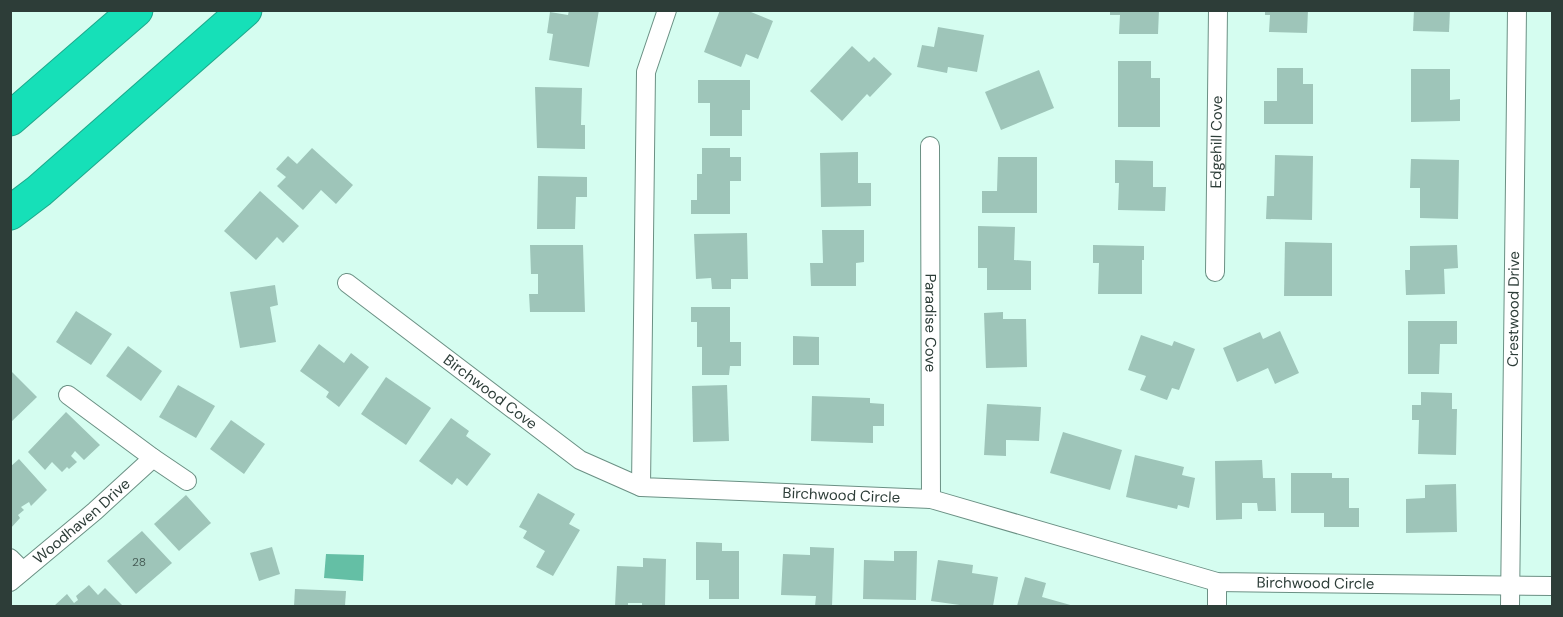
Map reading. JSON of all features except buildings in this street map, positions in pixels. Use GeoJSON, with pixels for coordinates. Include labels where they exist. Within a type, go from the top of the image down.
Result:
{"type":"FeatureCollection","features":[{"type":"Feature","properties":{"kind":"highway"},"geometry":{"type":"LineString","coordinates":[[10,120],[136,10]]}},
{"type":"Feature","properties":{"kind":"highway"},"geometry":{"type":"LineString","coordinates":[[10,213],[39,191],[245,10]]}},
{"type":"Feature","properties":{"kind":"street"},"geometry":{"type":"LineString","coordinates":[[641,487],[646,72],[667,10]]}},
{"type":"Feature","properties":{"kind":"street","name":"Edgehill Cove"},"geometry":{"type":"LineString","coordinates":[[1215,272],[1218,10]]}},
{"type":"Feature","properties":{"kind":"street","name":"Crestwood Drive"},"geometry":{"type":"LineString","coordinates":[[1510,606],[1516,10]]}},
{"type":"Feature","properties":{"kind":"street","name":"Paradise Cove"},"geometry":{"type":"LineString","coordinates":[[930,146],[931,499]]}},
{"type":"Feature","properties":{"kind":"street","name":"Birchwood Cove"},"geometry":{"type":"LineString","coordinates":[[347,283],[580,460],[641,487]]}},
{"type":"Feature","properties":{"kind":"street"},"geometry":{"type":"LineString","coordinates":[[68,395],[187,481]]}},
{"type":"Feature","properties":{"kind":"street","name":"Woodhaven Drive"},"geometry":{"type":"LineString","coordinates":[[15,570],[95,511],[153,458]]}},
{"type":"Feature","properties":{"kind":"street","name":"Birchwood Circle"},"geometry":{"type":"LineString","coordinates":[[641,487],[931,499],[1217,582],[1510,585]]}},
{"type":"Feature","properties":{"kind":"street"},"geometry":{"type":"LineString","coordinates":[[1217,582],[1217,606]]}},
{"type":"Feature","properties":{"kind":"street"},"geometry":{"type":"LineString","coordinates":[[1510,585],[1552,586]]}},
{"type":"Feature","properties":{"kind":"shaded area"},"geometry":{"type":"Polygon","coordinates":[[[326,554],[364,555],[363,581],[324,578],[326,554]]]}}]}
